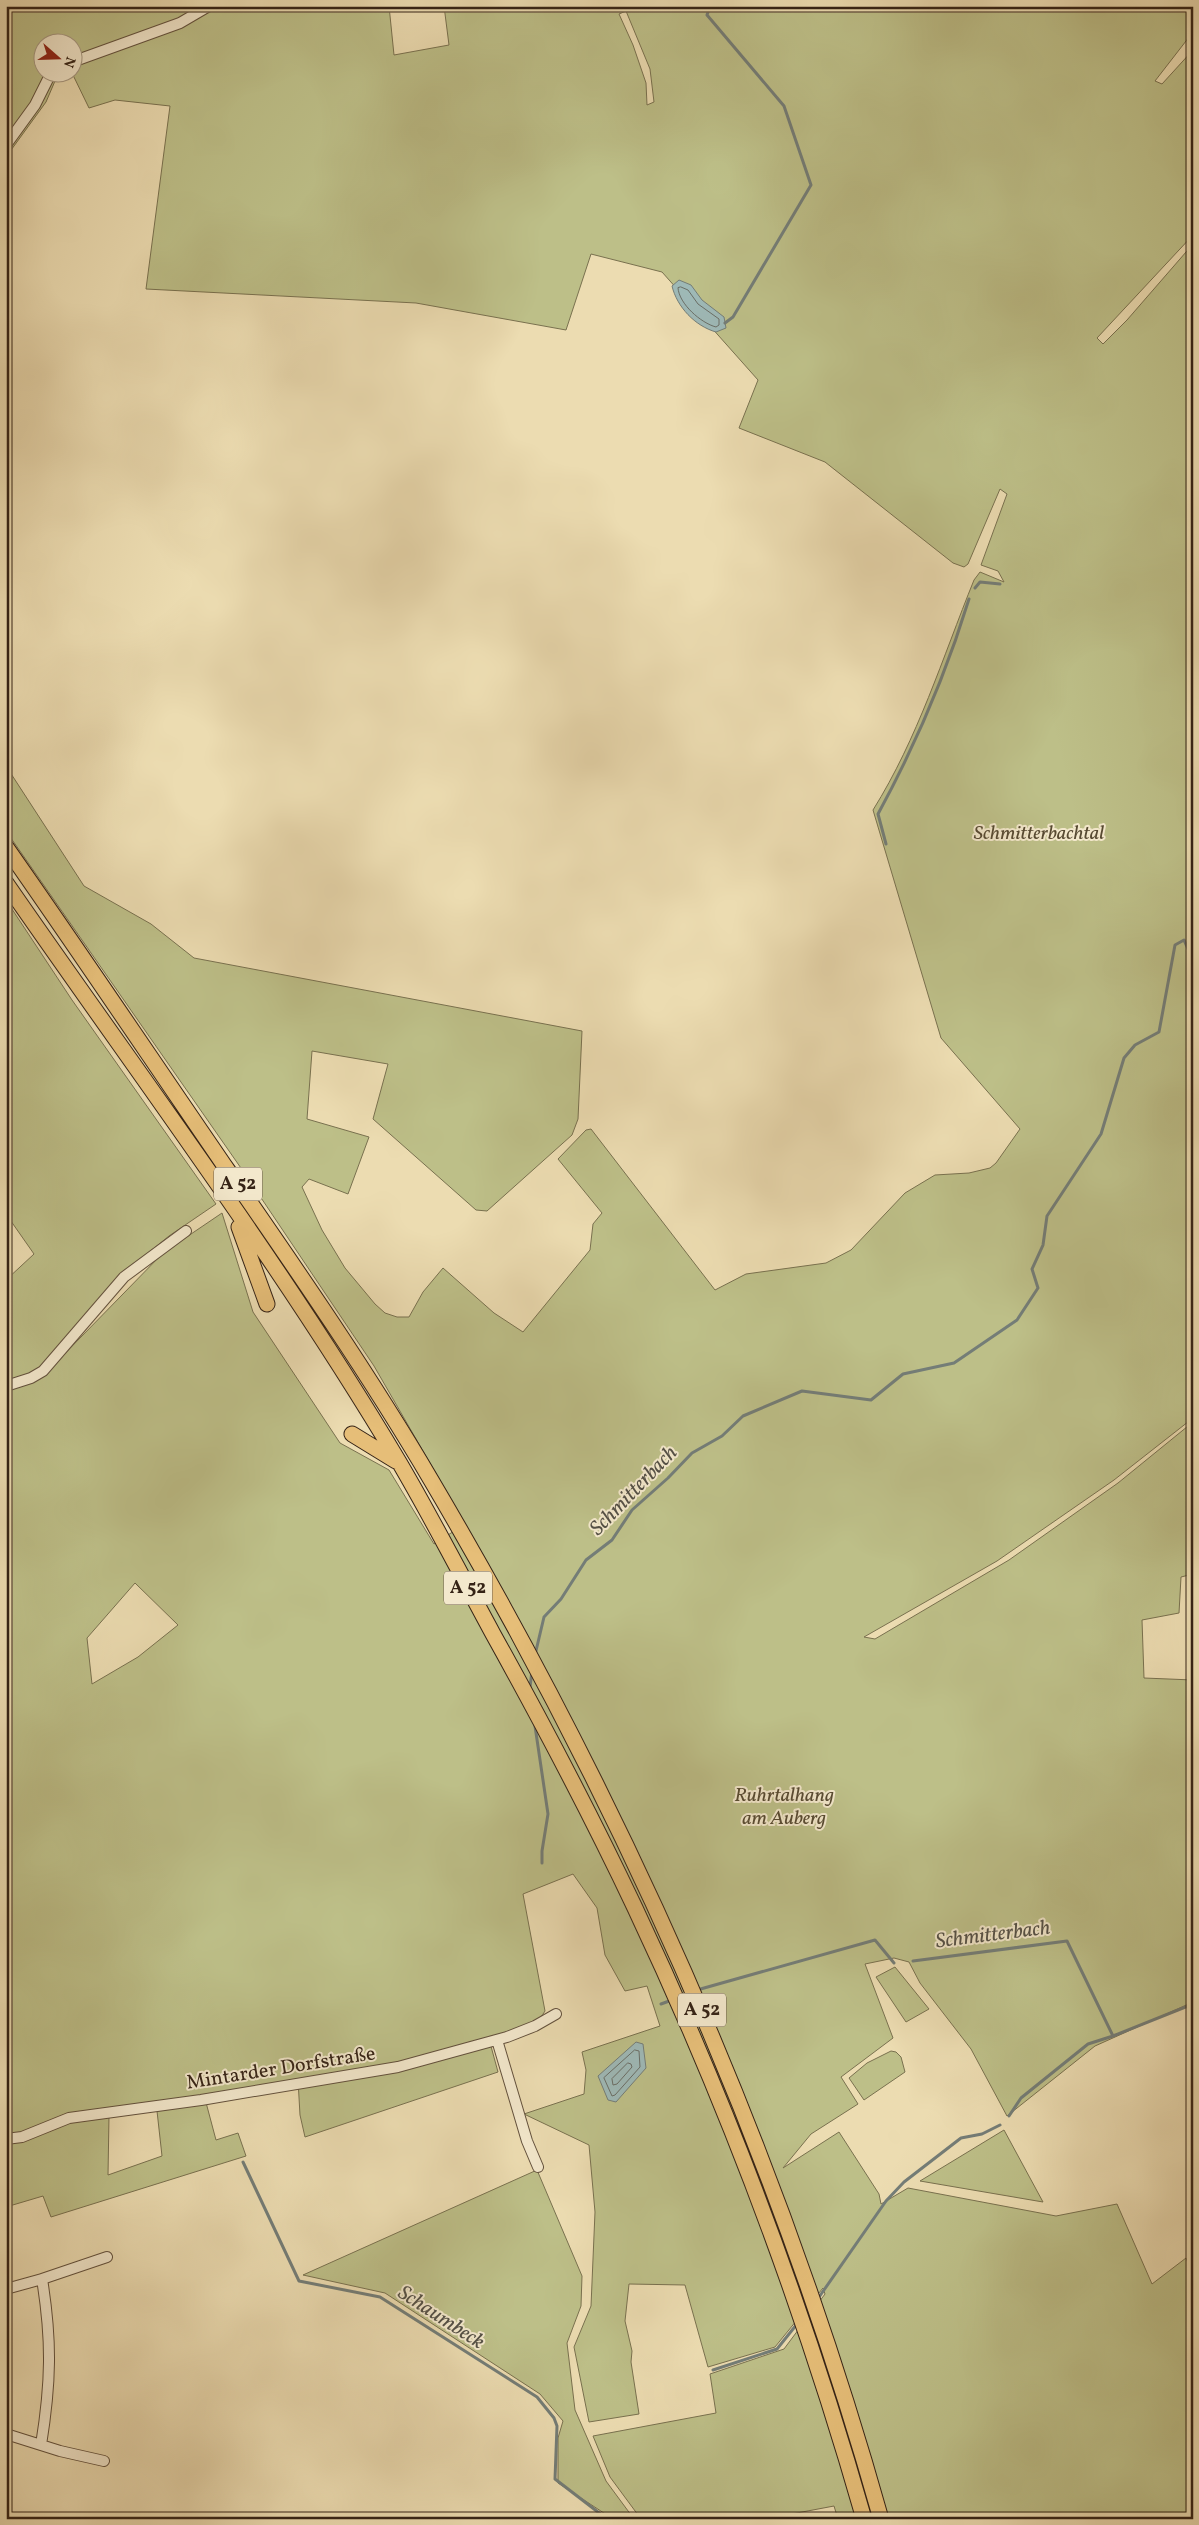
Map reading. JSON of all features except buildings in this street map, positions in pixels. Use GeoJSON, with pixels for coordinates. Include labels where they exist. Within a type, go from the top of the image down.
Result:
{"type":"FeatureCollection","features":[{"type":"Feature","properties":{"kind":"highway","name":"A 52"},"geometry":{"type":"LineString","coordinates":[[6,847],[288,1256],[359,1364],[432,1481],[525,1647],[588,1767],[648,1889],[703,2013],[756,2143],[805,2276],[849,2409],[882,2519]]}},
{"type":"Feature","properties":{"kind":"highway","name":"A 52"},"geometry":{"type":"LineString","coordinates":[[6,883],[231,1206],[344,1374],[400,1463],[586,1806],[686,2020],[740,2150],[788,2281],[833,2415],[864,2519]]}},
{"type":"Feature","properties":{"kind":"highway"},"geometry":{"type":"LineString","coordinates":[[231,1206],[267,1304]]}},
{"type":"Feature","properties":{"kind":"highway"},"geometry":{"type":"LineString","coordinates":[[352,1434],[400,1463]]}},
{"type":"Feature","properties":{"kind":"street"},"geometry":{"type":"LineString","coordinates":[[82,58],[180,22],[209,6]]}},
{"type":"Feature","properties":{"kind":"street"},"geometry":{"type":"LineString","coordinates":[[6,145],[35,105],[46,82]]}},
{"type":"Feature","properties":{"kind":"street"},"geometry":{"type":"LineString","coordinates":[[6,1386],[31,1378],[42,1371],[124,1277],[186,1231]]}},
{"type":"Feature","properties":{"kind":"street","name":"Mintarder Dorfstraße"},"geometry":{"type":"LineString","coordinates":[[6,2139],[22,2137],[69,2118],[201,2100],[381,2071],[497,2040],[535,2026],[556,2014]]}},
{"type":"Feature","properties":{"kind":"street"},"geometry":{"type":"LineString","coordinates":[[497,2040],[527,2141],[538,2167]]}},
{"type":"Feature","properties":{"kind":"street"},"geometry":{"type":"LineString","coordinates":[[6,2290],[107,2257]]}},
{"type":"Feature","properties":{"kind":"street"},"geometry":{"type":"LineString","coordinates":[[40,2445],[48,2402],[50,2358],[42,2279]]}},
{"type":"Feature","properties":{"kind":"street"},"geometry":{"type":"LineString","coordinates":[[6,2434],[40,2445],[104,2460]]}},
{"type":"Feature","properties":{"kind":"green space"},"geometry":{"type":"Polygon","coordinates":[[[6,6],[389,6],[394,55],[449,45],[444,6],[1193,6],[1193,32],[1155,81],[1162,84],[1193,50],[1193,235],[1097,338],[1103,344],[1127,320],[1193,244],[1193,1418],[1114,1480],[997,1561],[864,1637],[875,1639],[1009,1560],[1118,1483],[1193,1422],[1193,1574],[1181,1577],[1179,1613],[1142,1620],[1144,1678],[1193,1680],[1193,2002],[1095,2046],[1007,2116],[971,2049],[920,1983],[909,1962],[894,1958],[865,1964],[893,2038],[841,2077],[858,2104],[811,2134],[783,2168],[839,2132],[879,2194],[881,2204],[908,2188],[1056,2216],[1117,2204],[1152,2284],[1186,2258],[1193,2275],[1193,2511],[1184,2519],[838,2519],[834,2506],[765,2519],[641,2519],[610,2477],[593,2436],[716,2413],[710,2374],[784,2349],[825,2294],[823,2288],[775,2347],[708,2367],[685,2285],[629,2284],[625,2321],[632,2351],[631,2362],[639,2414],[589,2422],[574,2347],[591,2306],[595,2212],[589,2145],[524,2114],[584,2094],[586,2070],[582,2052],[660,2026],[647,1986],[625,1991],[605,1955],[597,1908],[573,1874],[523,1894],[545,2011],[535,2022],[528,2026],[489,2039],[498,2072],[305,2137],[300,2115],[298,2080],[204,2095],[216,2140],[238,2133],[246,2156],[51,2217],[43,2196],[6,2207],[6,1280],[34,1254],[6,1214],[6,900],[72,1000],[216,1204],[169,1236],[122,1274],[38,1371],[41,1378],[163,1253],[222,1213],[253,1312],[340,1443],[389,1470],[434,1544],[465,1524],[374,1366],[243,1171],[6,831],[6,766],[84,886],[151,924],[194,958],[582,1031],[578,1119],[572,1135],[487,1211],[476,1210],[373,1119],[388,1064],[312,1051],[307,1119],[369,1137],[348,1194],[309,1179],[302,1187],[322,1230],[345,1268],[385,1313],[397,1317],[409,1317],[423,1292],[443,1268],[494,1313],[523,1332],[590,1250],[593,1224],[602,1213],[558,1159],[586,1130],[591,1129],[715,1290],[746,1274],[826,1263],[851,1250],[905,1193],[935,1175],[969,1173],[990,1168],[996,1163],[1020,1129],[941,1038],[873,810],[889,783],[916,726],[974,580],[980,572],[1004,582],[998,571],[981,565],[1007,494],[1000,489],[968,564],[964,567],[953,563],[825,462],[739,428],[758,380],[662,272],[591,254],[566,330],[416,303],[146,289],[170,106],[115,100],[89,108],[76,82],[82,82],[82,32],[32,32],[32,82],[55,82],[46,102],[6,157],[6,6]],[[626,11],[619,14],[633,45],[646,83],[647,105],[654,102],[650,69],[626,11]],[[135,1583],[87,1638],[92,1684],[138,1657],[178,1625],[135,1583]],[[156,2102],[109,2116],[108,2175],[162,2156],[156,2102]]]}},
{"type":"Feature","properties":{"kind":"green space"},"geometry":{"type":"Polygon","coordinates":[[[895,1967],[929,2009],[906,2022],[876,1977],[895,1967]]]}},
{"type":"Feature","properties":{"kind":"green space"},"geometry":{"type":"Polygon","coordinates":[[[891,2051],[896,2052],[901,2057],[905,2072],[864,2100],[849,2078],[867,2063],[891,2051]]]}},
{"type":"Feature","properties":{"kind":"green space"},"geometry":{"type":"Polygon","coordinates":[[[1004,2130],[1043,2202],[920,2181],[1004,2130]]]}},
{"type":"Feature","properties":{"kind":"green space"},"geometry":{"type":"Polygon","coordinates":[[[537,2170],[582,2276],[581,2306],[567,2343],[575,2410],[606,2481],[634,2519],[613,2519],[558,2483],[558,2438],[563,2421],[540,2394],[385,2293],[303,2275],[537,2170]]]}},
{"type":"Feature","properties":{"kind":"water"},"geometry":{"type":"Polygon","coordinates":[[[679,280],[691,285],[702,300],[724,317],[726,328],[716,332],[701,325],[688,315],[674,294],[672,286],[679,280]]]}},
{"type":"Feature","properties":{"kind":"water"},"geometry":{"type":"Polygon","coordinates":[[[636,2042],[643,2044],[646,2068],[616,2102],[608,2100],[598,2076],[636,2042]]]}},
{"type":"Feature","properties":{"kind":"waterway"},"geometry":{"type":"LineString","coordinates":[[710,6],[707,15],[784,106],[811,185],[733,317],[725,323]]}},
{"type":"Feature","properties":{"kind":"waterway"},"geometry":{"type":"LineString","coordinates":[[975,588],[980,582],[1000,584]]}},
{"type":"Feature","properties":{"kind":"waterway"},"geometry":{"type":"LineString","coordinates":[[886,844],[878,814],[905,762],[929,709],[969,599]]}},
{"type":"Feature","properties":{"kind":"waterway","name":"Schmitterbach"},"geometry":{"type":"LineString","coordinates":[[535,1655],[544,1617],[561,1599],[586,1560],[612,1540],[632,1510],[668,1478],[692,1453],[722,1436],[743,1416],[802,1391],[871,1400],[903,1374],[954,1363],[1017,1320],[1038,1288],[1032,1269],[1043,1245],[1047,1216],[1101,1134],[1124,1058],[1135,1045],[1159,1032],[1175,945],[1184,940],[1190,953],[1193,953]]}},
{"type":"Feature","properties":{"kind":"waterway","name":"Schmitterbach"},"geometry":{"type":"LineString","coordinates":[[530,1687],[532,1671]]}},
{"type":"Feature","properties":{"kind":"waterway","name":"Schmitterbach"},"geometry":{"type":"LineString","coordinates":[[535,1726],[548,1814],[542,1863]]}},
{"type":"Feature","properties":{"kind":"waterway","name":"Schmitterbach"},"geometry":{"type":"LineString","coordinates":[[697,1990],[875,1940],[894,1963]]}},
{"type":"Feature","properties":{"kind":"waterway","name":"Schmitterbach"},"geometry":{"type":"LineString","coordinates":[[913,1961],[1067,1941],[1113,2036],[1193,2004]]}},
{"type":"Feature","properties":{"kind":"waterway","name":"Schmitterbach"},"geometry":{"type":"LineString","coordinates":[[661,2004],[672,2000]]}},
{"type":"Feature","properties":{"kind":"waterway"},"geometry":{"type":"LineString","coordinates":[[1009,2116],[1021,2098],[1088,2044],[1113,2036]]}},
{"type":"Feature","properties":{"kind":"waterway"},"geometry":{"type":"LineString","coordinates":[[817,2300],[886,2201],[904,2182],[961,2138],[982,2134],[1000,2125]]}},
{"type":"Feature","properties":{"kind":"waterway","name":"Schaumbeck"},"geometry":{"type":"LineString","coordinates":[[243,2162],[299,2281],[380,2297],[537,2397],[554,2418],[557,2426],[555,2479],[607,2519]]}},
{"type":"Feature","properties":{"kind":"waterway"},"geometry":{"type":"LineString","coordinates":[[713,2370],[777,2349],[797,2324]]}},
{"type":"Feature","properties":{"kind":"waterway","name":"Schmitterbach"},"geometry":{"type":"LineString","coordinates":[[1187,2519],[1193,2513]]}},
{"type":"Feature","properties":{"kind":"park label","name":"Schmitterbachtal"},"geometry":{"type":"Point","coordinates":[1039,834]}},
{"type":"Feature","properties":{"kind":"park label","name":"Ruhrtalhang am Auberg"},"geometry":{"type":"Point","coordinates":[784,1808]}}]}
